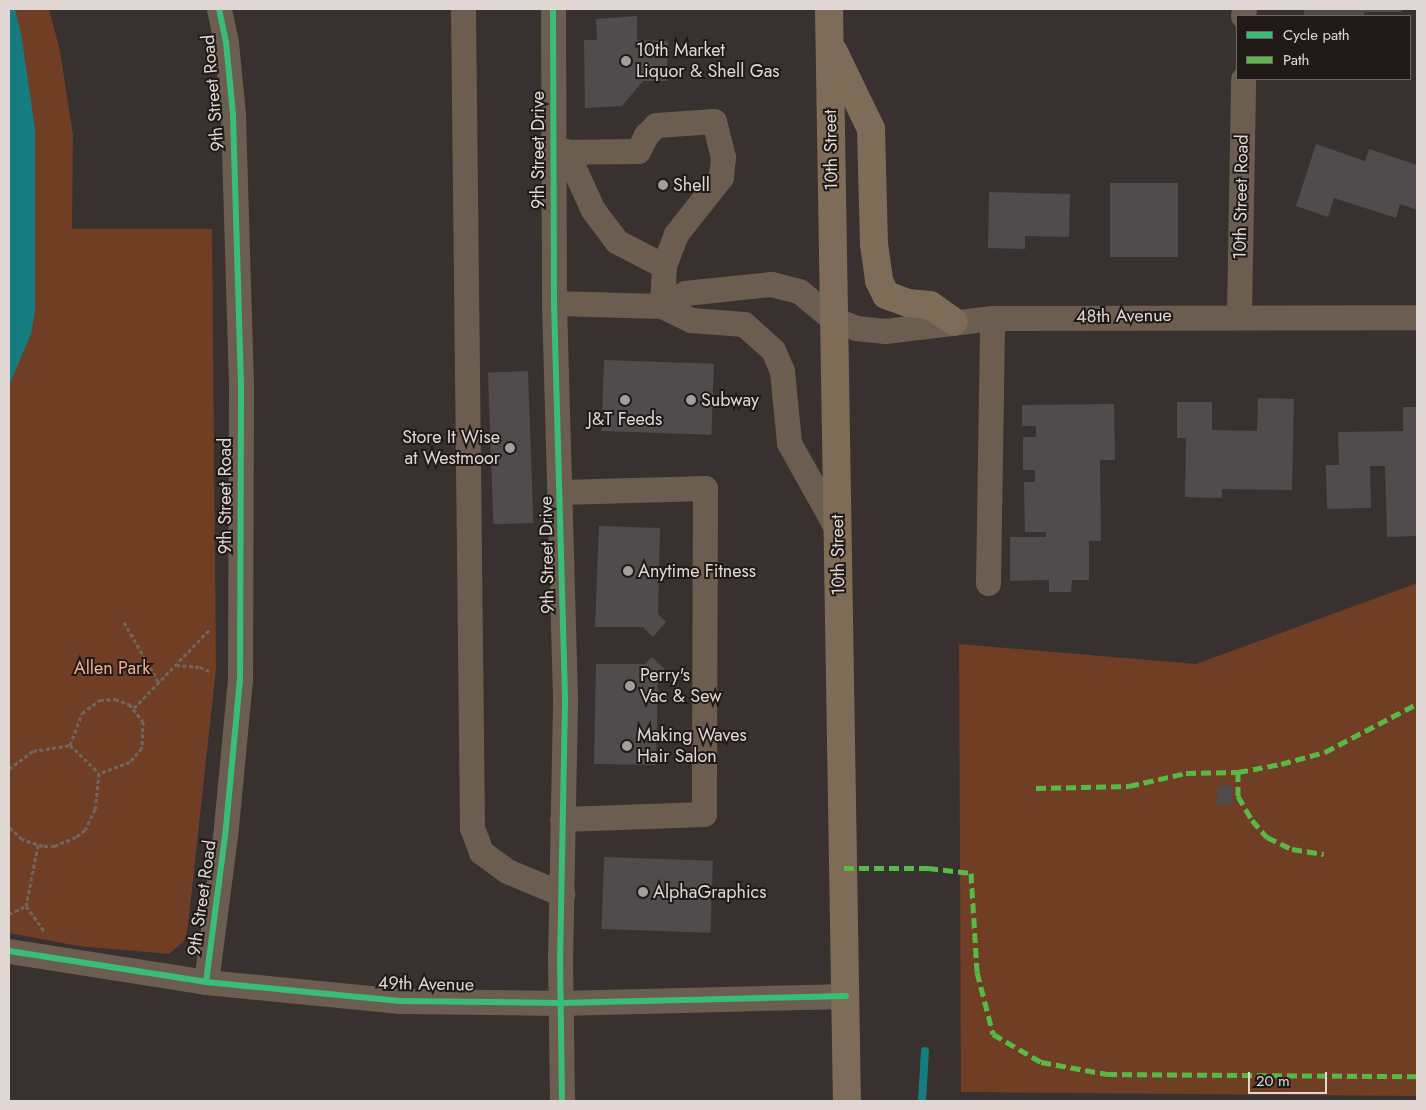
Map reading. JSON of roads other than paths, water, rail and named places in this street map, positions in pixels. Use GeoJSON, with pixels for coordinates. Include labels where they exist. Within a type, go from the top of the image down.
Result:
{"type":"FeatureCollection","features":[{"type":"Feature","properties":{"kind":"main road","name":"10th Street"},"geometry":{"type":"LineString","coordinates":[[830,9],[833,319],[847,1101]]}},
{"type":"Feature","properties":{"kind":"main road"},"geometry":{"type":"LineString","coordinates":[[830,44],[871,129],[874,244],[879,281],[886,295],[908,303],[930,305],[954,322]]}},
{"type":"Feature","properties":{"kind":"street","name":"9th Street Road"},"geometry":{"type":"LineString","coordinates":[[206,982],[226,827],[240,680],[240,385],[233,124],[226,42],[219,9]]}},
{"type":"Feature","properties":{"kind":"street"},"geometry":{"type":"LineString","coordinates":[[463,9],[472,828],[481,852],[507,870],[562,894]]}},
{"type":"Feature","properties":{"kind":"street","name":"9th Street Drive"},"geometry":{"type":"LineString","coordinates":[[553,9],[559,152],[554,304],[561,492],[564,703],[560,1003],[562,1101]]}},
{"type":"Feature","properties":{"kind":"street","name":"10th Street Road"},"geometry":{"type":"LineString","coordinates":[[1239,315],[1243,80]]}},
{"type":"Feature","properties":{"kind":"street"},"geometry":{"type":"LineString","coordinates":[[662,306],[664,266],[676,234],[721,177],[723,157],[714,121],[656,125],[646,135],[638,151],[559,152],[593,210],[616,241],[664,266]]}},
{"type":"Feature","properties":{"kind":"street","name":"48th Avenue"},"geometry":{"type":"LineString","coordinates":[[662,306],[685,293],[771,284],[799,291],[833,319],[856,328],[885,330],[992,318],[1239,315],[1417,317]]}},
{"type":"Feature","properties":{"kind":"street"},"geometry":{"type":"LineString","coordinates":[[554,304],[662,306],[690,320],[744,324],[773,350],[782,371],[789,443],[837,529]]}},
{"type":"Feature","properties":{"kind":"street"},"geometry":{"type":"LineString","coordinates":[[988,583],[992,318]]}},
{"type":"Feature","properties":{"kind":"street"},"geometry":{"type":"LineString","coordinates":[[561,492],[705,488],[704,814],[562,819]]}},
{"type":"Feature","properties":{"kind":"street","name":"49th Avenue"},"geometry":{"type":"LineString","coordinates":[[9,951],[206,982],[400,1001],[560,1003],[846,996]]}},
{"type":"Feature","properties":{"kind":"water"},"geometry":{"type":"Polygon","coordinates":[[[9,9],[15,9],[21,33],[35,129],[35,311],[31,334],[9,385],[9,9]]]}},
{"type":"Feature","properties":{"kind":"waterway"},"geometry":{"type":"LineString","coordinates":[[922,1101],[925,1051]]}},
{"type":"Feature","properties":{"kind":"place","name":"10th Market Liquor & Shell Gas"},"geometry":{"type":"Point","coordinates":[626,61]}},
{"type":"Feature","properties":{"kind":"place","name":"Shell"},"geometry":{"type":"Point","coordinates":[663,185]}},
{"type":"Feature","properties":{"kind":"place","name":"J&T Feeds"},"geometry":{"type":"Point","coordinates":[625,400]}},
{"type":"Feature","properties":{"kind":"place","name":"Subway"},"geometry":{"type":"Point","coordinates":[691,400]}},
{"type":"Feature","properties":{"kind":"place","name":"Store It Wise at Westmoor"},"geometry":{"type":"Point","coordinates":[510,448]}},
{"type":"Feature","properties":{"kind":"place","name":"Anytime Fitness"},"geometry":{"type":"Point","coordinates":[628,571]}},
{"type":"Feature","properties":{"kind":"place","name":"Perry's Vac & Sew"},"geometry":{"type":"Point","coordinates":[630,686]}},
{"type":"Feature","properties":{"kind":"place","name":"Making Waves Hair Salon"},"geometry":{"type":"Point","coordinates":[627,746]}},
{"type":"Feature","properties":{"kind":"place","name":"AlphaGraphics"},"geometry":{"type":"Point","coordinates":[643,892]}},
{"type":"Feature","properties":{"kind":"park label","name":"Allen Park"},"geometry":{"type":"Point","coordinates":[112,668]}}]}
